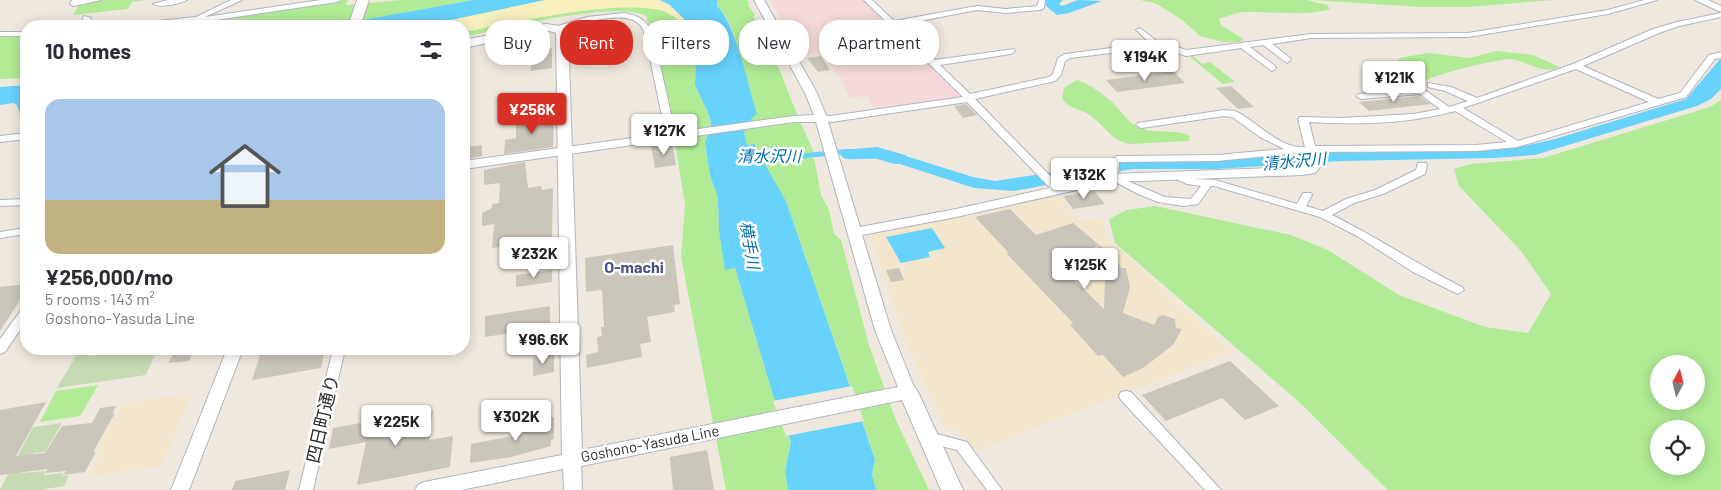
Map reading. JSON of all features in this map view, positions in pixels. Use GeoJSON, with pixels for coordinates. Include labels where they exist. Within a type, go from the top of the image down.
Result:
{"type":"FeatureCollection","features":[{"type":"Feature","properties":{"kind":"main road"},"geometry":{"type":"LineString","coordinates":[[356,20],[363,0]]}},
{"type":"Feature","properties":{"kind":"main road"},"geometry":{"type":"LineString","coordinates":[[470,43],[546,28],[556,28]]}},
{"type":"Feature","properties":{"kind":"main road","name":"Goshono-Yasuda Line"},"geometry":{"type":"LineString","coordinates":[[556,28],[562,31],[572,460],[908,392]]}},
{"type":"Feature","properties":{"kind":"main road"},"geometry":{"type":"LineString","coordinates":[[908,392],[952,490]]}},
{"type":"Feature","properties":{"kind":"street"},"geometry":{"type":"LineString","coordinates":[[76,0],[74,4],[97,0]]}},
{"type":"Feature","properties":{"kind":"street"},"geometry":{"type":"LineString","coordinates":[[157,4],[183,0]]}},
{"type":"Feature","properties":{"kind":"street"},"geometry":{"type":"LineString","coordinates":[[215,0],[234,2]]}},
{"type":"Feature","properties":{"kind":"street"},"geometry":{"type":"LineString","coordinates":[[216,20],[337,0]]}},
{"type":"Feature","properties":{"kind":"street"},"geometry":{"type":"LineString","coordinates":[[759,0],[810,92],[821,118],[884,330],[908,392]]}},
{"type":"Feature","properties":{"kind":"street"},"geometry":{"type":"LineString","coordinates":[[868,0],[888,20]]}},
{"type":"Feature","properties":{"kind":"street"},"geometry":{"type":"LineString","coordinates":[[913,20],[976,8],[1006,11],[1040,8],[1042,0]]}},
{"type":"Feature","properties":{"kind":"street"},"geometry":{"type":"LineString","coordinates":[[470,164],[794,119],[839,118],[969,98],[1052,79],[1057,75],[1061,60],[1068,56],[1157,45],[1186,53],[1310,36],[1476,34],[1608,12],[1653,0]]}},
{"type":"Feature","properties":{"kind":"street"},"geometry":{"type":"LineString","coordinates":[[1700,0],[1721,9]]}},
{"type":"Feature","properties":{"kind":"street"},"geometry":{"type":"LineString","coordinates":[[187,20],[197,19],[234,2]]}},
{"type":"Feature","properties":{"kind":"street"},"geometry":{"type":"LineString","coordinates":[[556,28],[569,23],[625,15],[641,21],[649,34],[672,136]]}},
{"type":"Feature","properties":{"kind":"street"},"geometry":{"type":"LineString","coordinates":[[856,232],[956,213],[1113,176],[1207,176],[1302,171],[1315,166],[1303,119],[1341,121],[1414,117],[1452,109],[1576,66],[1656,31],[1677,24],[1721,15]]}},
{"type":"Feature","properties":{"kind":"street"},"geometry":{"type":"LineString","coordinates":[[1140,30],[1157,45]]}},
{"type":"Feature","properties":{"kind":"street"},"geometry":{"type":"LineString","coordinates":[[0,34],[20,34]]}},
{"type":"Feature","properties":{"kind":"street"},"geometry":{"type":"LineString","coordinates":[[1264,42],[1288,60]]}},
{"type":"Feature","properties":{"kind":"street"},"geometry":{"type":"LineString","coordinates":[[1242,45],[1272,68]]}},
{"type":"Feature","properties":{"kind":"street"},"geometry":{"type":"LineString","coordinates":[[939,62],[1012,51]]}},
{"type":"Feature","properties":{"kind":"street"},"geometry":{"type":"LineString","coordinates":[[1113,176],[1113,160],[1217,158],[1297,150],[1476,148],[1517,144],[1683,95],[1712,57],[1721,54]]}},
{"type":"Feature","properties":{"kind":"street"},"geometry":{"type":"LineString","coordinates":[[936,65],[1056,188]]}},
{"type":"Feature","properties":{"kind":"street"},"geometry":{"type":"LineString","coordinates":[[1576,66],[1659,103]]}},
{"type":"Feature","properties":{"kind":"street"},"geometry":{"type":"LineString","coordinates":[[1431,85],[1448,89],[1477,101]]}},
{"type":"Feature","properties":{"kind":"street"},"geometry":{"type":"LineString","coordinates":[[1361,96],[1422,91],[1517,144]]}},
{"type":"Feature","properties":{"kind":"street"},"geometry":{"type":"LineString","coordinates":[[1141,125],[1224,113],[1235,114],[1263,134],[1297,150]]}},
{"type":"Feature","properties":{"kind":"street"},"geometry":{"type":"LineString","coordinates":[[0,139],[20,137]]}},
{"type":"Feature","properties":{"kind":"street"},"geometry":{"type":"LineString","coordinates":[[1324,215],[1350,201],[1379,192],[1422,172],[1422,165]]}},
{"type":"Feature","properties":{"kind":"street"},"geometry":{"type":"LineString","coordinates":[[1176,175],[1191,182],[1215,183],[1324,215],[1368,238],[1417,270],[1458,290]]}},
{"type":"Feature","properties":{"kind":"street"},"geometry":{"type":"LineString","coordinates":[[1113,176],[1158,198],[1175,203],[1194,202],[1207,184]]}},
{"type":"Feature","properties":{"kind":"street"},"geometry":{"type":"LineString","coordinates":[[1300,207],[1307,195]]}},
{"type":"Feature","properties":{"kind":"street"},"geometry":{"type":"LineString","coordinates":[[0,203],[20,202]]}},
{"type":"Feature","properties":{"kind":"street"},"geometry":{"type":"LineString","coordinates":[[0,235],[20,233]]}},
{"type":"Feature","properties":{"kind":"street"},"geometry":{"type":"LineString","coordinates":[[0,349],[20,321]]}},
{"type":"Feature","properties":{"kind":"street"},"geometry":{"type":"LineString","coordinates":[[180,490],[233,355]]}},
{"type":"Feature","properties":{"kind":"street","name":"四日町通り"},"geometry":{"type":"LineString","coordinates":[[306,490],[338,355]]}},
{"type":"Feature","properties":{"kind":"street"},"geometry":{"type":"LineString","coordinates":[[1126,396],[1214,490]]}},
{"type":"Feature","properties":{"kind":"street"},"geometry":{"type":"LineString","coordinates":[[929,438],[962,446],[995,490]]}},
{"type":"Feature","properties":{"kind":"street"},"geometry":{"type":"LineString","coordinates":[[424,490],[572,460],[572,490]]}},
{"type":"Feature","properties":{"kind":"shaded area"},"geometry":{"type":"Polygon","coordinates":[[[770,0],[863,0],[882,20],[819,20],[819,54],[809,55],[809,20],[782,20],[770,0]]]}},
{"type":"Feature","properties":{"kind":"shaded area"},"geometry":{"type":"Polygon","coordinates":[[[830,65],[930,65],[962,97],[874,109],[867,96],[849,98],[842,81],[830,65]]]}},
{"type":"Feature","properties":{"kind":"shaded area"},"geometry":{"type":"Polygon","coordinates":[[[1057,195],[1079,221],[1102,219],[1107,238],[1232,352],[976,451],[955,428],[946,430],[904,338],[871,238],[873,235],[1057,195]]]}},
{"type":"Feature","properties":{"kind":"shaded area"},"geometry":{"type":"Polygon","coordinates":[[[192,393],[162,466],[88,477],[103,450],[96,450],[123,403],[192,393]]]}},
{"type":"Feature","properties":{"kind":"green space"},"geometry":{"type":"Polygon","coordinates":[[[104,0],[147,0],[132,2],[128,9],[73,15],[80,4],[104,0]]]}},
{"type":"Feature","properties":{"kind":"green space"},"geometry":{"type":"Polygon","coordinates":[[[343,0],[348,0],[346,5],[401,0],[473,0],[362,20],[226,20],[343,0]]]}},
{"type":"Feature","properties":{"kind":"green space"},"geometry":{"type":"Polygon","coordinates":[[[718,0],[747,0],[748,6],[755,14],[753,17],[755,20],[739,20],[739,50],[729,20],[717,6],[718,0]]]}},
{"type":"Feature","properties":{"kind":"green space"},"geometry":{"type":"Polygon","coordinates":[[[1140,0],[1307,0],[1327,5],[1330,9],[1310,13],[1246,12],[1232,14],[1219,19],[1221,25],[1243,39],[1240,42],[1223,42],[1200,36],[1182,20],[1155,3],[1140,0]]]}},
{"type":"Feature","properties":{"kind":"green space"},"geometry":{"type":"Polygon","coordinates":[[[1313,0],[1553,0],[1467,7],[1419,7],[1313,0]]]}},
{"type":"Feature","properties":{"kind":"green space"},"geometry":{"type":"Polygon","coordinates":[[[633,6],[661,10],[678,20],[647,20],[646,16],[630,12],[608,11],[546,20],[522,20],[590,9],[633,6]]]}},
{"type":"Feature","properties":{"kind":"green space"},"geometry":{"type":"Polygon","coordinates":[[[485,28],[485,33],[470,36],[470,31],[485,28]]]}},
{"type":"Feature","properties":{"kind":"green space"},"geometry":{"type":"Polygon","coordinates":[[[0,35],[20,35],[20,78],[0,79],[0,35]]]}},
{"type":"Feature","properties":{"kind":"green space"},"geometry":{"type":"Polygon","coordinates":[[[1496,51],[1533,55],[1560,67],[1548,70],[1517,60],[1505,59],[1455,70],[1428,80],[1404,74],[1397,63],[1400,58],[1428,53],[1470,58],[1496,51]]]}},
{"type":"Feature","properties":{"kind":"green space"},"geometry":{"type":"Polygon","coordinates":[[[1193,56],[1202,64],[1210,62],[1235,82],[1223,84],[1190,57],[1193,56]]]}},
{"type":"Feature","properties":{"kind":"green space"},"geometry":{"type":"Polygon","coordinates":[[[660,65],[696,65],[695,85],[710,117],[711,124],[705,143],[710,175],[718,198],[719,231],[725,269],[735,268],[773,395],[791,442],[785,471],[788,490],[726,490],[681,257],[685,205],[673,129],[660,65]]]}},
{"type":"Feature","properties":{"kind":"green space"},"geometry":{"type":"Polygon","coordinates":[[[742,65],[778,65],[814,153],[797,154],[771,146],[770,151],[757,153],[747,146],[744,133],[752,118],[742,65]]]}},
{"type":"Feature","properties":{"kind":"green space"},"geometry":{"type":"Polygon","coordinates":[[[1077,80],[1105,96],[1138,127],[1152,131],[1180,132],[1190,137],[1189,141],[1129,144],[1122,142],[1094,118],[1064,102],[1062,98],[1064,88],[1077,80]]]}},
{"type":"Feature","properties":{"kind":"green space"},"geometry":{"type":"Polygon","coordinates":[[[1721,100],[1721,490],[1388,490],[1299,402],[1115,243],[1109,219],[1127,210],[1155,206],[1291,235],[1328,250],[1399,295],[1485,327],[1528,333],[1551,294],[1521,251],[1459,186],[1454,169],[1471,164],[1543,158],[1710,107],[1721,100]]]}},
{"type":"Feature","properties":{"kind":"green space"},"geometry":{"type":"Polygon","coordinates":[[[759,156],[780,158],[814,158],[821,195],[829,210],[834,234],[841,240],[869,345],[895,418],[929,490],[876,490],[872,475],[875,458],[786,201],[759,156]]]}},
{"type":"Feature","properties":{"kind":"green space"},"geometry":{"type":"Polygon","coordinates":[[[76,355],[155,355],[146,375],[57,388],[76,355]]]}},
{"type":"Feature","properties":{"kind":"green space"},"geometry":{"type":"Polygon","coordinates":[[[98,385],[80,416],[40,422],[56,391],[98,385]]]}},
{"type":"Feature","properties":{"kind":"green space"},"geometry":{"type":"Polygon","coordinates":[[[62,423],[45,452],[34,453],[22,473],[45,471],[44,475],[63,473],[62,476],[69,475],[64,486],[40,490],[0,490],[33,427],[62,423]]]}},
{"type":"Feature","properties":{"kind":"sand"},"geometry":{"type":"Polygon","coordinates":[[[545,0],[659,0],[678,13],[683,20],[678,20],[661,10],[617,8],[526,20],[485,20],[485,28],[470,31],[470,20],[450,20],[545,0]]]}},
{"type":"Feature","properties":{"kind":"water"},"geometry":{"type":"Polygon","coordinates":[[[473,0],[545,0],[450,20],[362,20],[473,0]]]}},
{"type":"Feature","properties":{"kind":"water"},"geometry":{"type":"Polygon","coordinates":[[[660,0],[718,0],[717,6],[727,20],[685,20],[670,5],[660,0]]]}},
{"type":"Feature","properties":{"kind":"water"},"geometry":{"type":"Polygon","coordinates":[[[1045,0],[1063,0],[1059,4],[1062,6],[1078,0],[1102,1],[1069,13],[1057,15],[1046,6],[1045,0]]]}},
{"type":"Feature","properties":{"kind":"water","name":"横手川"},"geometry":{"type":"Polygon","coordinates":[[[729,24],[739,51],[739,65],[743,65],[757,114],[752,118],[744,133],[747,145],[755,144],[757,153],[770,151],[771,146],[798,154],[846,149],[883,149],[973,177],[995,181],[1133,160],[1201,161],[1322,153],[1481,151],[1515,148],[1555,139],[1686,99],[1721,58],[1721,89],[1711,99],[1697,106],[1535,155],[1494,158],[1341,161],[1216,169],[1132,169],[1014,191],[974,188],[869,154],[869,151],[799,159],[760,156],[786,201],[875,459],[872,475],[876,490],[788,490],[785,471],[791,442],[773,395],[735,268],[725,270],[719,231],[718,198],[710,175],[705,143],[711,124],[710,117],[695,85],[696,65],[729,65],[729,24]]]}},
{"type":"Feature","properties":{"kind":"water"},"geometry":{"type":"Polygon","coordinates":[[[20,85],[20,115],[17,105],[14,103],[0,105],[0,87],[20,85]]]}},
{"type":"Feature","properties":{"kind":"water"},"geometry":{"type":"Polygon","coordinates":[[[932,228],[945,248],[928,252],[930,257],[901,263],[886,237],[932,228]]]}},
{"type":"Feature","properties":{"kind":"pier"},"geometry":{"type":"Polygon","coordinates":[[[852,386],[864,421],[786,436],[773,401],[852,386]]]}},
{"type":"Feature","properties":{"kind":"building"},"geometry":{"type":"Polygon","coordinates":[[[550,48],[552,48],[552,68],[531,71],[531,65],[550,65],[550,48]]]}},
{"type":"Feature","properties":{"kind":"building"},"geometry":{"type":"Polygon","coordinates":[[[819,56],[819,65],[827,65],[830,70],[818,72],[809,61],[809,58],[819,56]]]}},
{"type":"Feature","properties":{"kind":"building"},"geometry":{"type":"Polygon","coordinates":[[[1173,71],[1185,83],[1117,92],[1106,80],[1173,71]]]}},
{"type":"Feature","properties":{"kind":"building"},"geometry":{"type":"Polygon","coordinates":[[[1231,86],[1254,107],[1238,109],[1216,88],[1231,86]]]}},
{"type":"Feature","properties":{"kind":"building"},"geometry":{"type":"Polygon","coordinates":[[[1419,96],[1431,104],[1369,111],[1359,102],[1419,96]]]}},
{"type":"Feature","properties":{"kind":"building"},"geometry":{"type":"Polygon","coordinates":[[[966,104],[977,115],[963,118],[954,106],[966,104]]]}},
{"type":"Feature","properties":{"kind":"building"},"geometry":{"type":"Polygon","coordinates":[[[554,115],[553,147],[504,154],[505,140],[516,138],[516,124],[519,124],[519,119],[554,115]]]}},
{"type":"Feature","properties":{"kind":"building"},"geometry":{"type":"Polygon","coordinates":[[[672,143],[676,165],[655,168],[651,146],[672,143]]]}},
{"type":"Feature","properties":{"kind":"building"},"geometry":{"type":"Polygon","coordinates":[[[482,145],[482,156],[470,158],[470,147],[482,145]]]}},
{"type":"Feature","properties":{"kind":"building"},"geometry":{"type":"Polygon","coordinates":[[[525,162],[528,188],[541,186],[542,190],[553,188],[552,239],[492,248],[494,224],[482,226],[482,213],[492,208],[492,204],[499,203],[500,183],[484,185],[484,170],[525,162]]]}},
{"type":"Feature","properties":{"kind":"building"},"geometry":{"type":"Polygon","coordinates":[[[1094,191],[1105,204],[1073,209],[1063,196],[1094,191]]]}},
{"type":"Feature","properties":{"kind":"building"},"geometry":{"type":"Polygon","coordinates":[[[1010,209],[1036,235],[1073,223],[1117,260],[1121,268],[1126,268],[1130,287],[1123,313],[1154,325],[1158,317],[1163,315],[1175,319],[1176,328],[1182,329],[1173,345],[1143,368],[1123,377],[1103,355],[1098,356],[1070,325],[1073,323],[1007,254],[1008,252],[975,217],[1010,209]],[[1098,246],[1056,262],[1104,309],[1105,281],[1098,246]]]}},
{"type":"Feature","properties":{"kind":"building"},"geometry":{"type":"Polygon","coordinates":[[[673,245],[680,304],[674,305],[675,312],[647,317],[651,342],[640,344],[642,357],[587,368],[586,355],[598,352],[597,337],[602,336],[601,327],[604,327],[602,290],[586,292],[585,258],[673,245]]]}},
{"type":"Feature","properties":{"kind":"building"},"geometry":{"type":"Polygon","coordinates":[[[899,268],[904,280],[891,282],[886,270],[899,268]]]}},
{"type":"Feature","properties":{"kind":"building"},"geometry":{"type":"Polygon","coordinates":[[[552,270],[552,282],[516,287],[516,275],[552,270]]]}},
{"type":"Feature","properties":{"kind":"building"},"geometry":{"type":"Polygon","coordinates":[[[20,285],[20,300],[0,331],[0,287],[20,285]]]}},
{"type":"Feature","properties":{"kind":"building"},"geometry":{"type":"Polygon","coordinates":[[[550,306],[550,327],[485,337],[485,316],[550,306]]]}},
{"type":"Feature","properties":{"kind":"building"},"geometry":{"type":"Polygon","coordinates":[[[554,354],[554,372],[533,376],[533,358],[554,354]]]}},
{"type":"Feature","properties":{"kind":"building"},"geometry":{"type":"Polygon","coordinates":[[[173,355],[192,355],[189,361],[168,363],[173,355]]]}},
{"type":"Feature","properties":{"kind":"building"},"geometry":{"type":"Polygon","coordinates":[[[260,355],[324,355],[321,368],[252,380],[260,355]]]}},
{"type":"Feature","properties":{"kind":"building"},"geometry":{"type":"Polygon","coordinates":[[[1230,361],[1279,406],[1245,420],[1222,398],[1166,421],[1142,395],[1230,361]]]}},
{"type":"Feature","properties":{"kind":"building"},"geometry":{"type":"Polygon","coordinates":[[[46,402],[16,456],[45,453],[62,426],[92,423],[100,408],[116,406],[112,414],[115,413],[93,452],[96,452],[85,472],[63,475],[66,471],[45,473],[48,469],[0,475],[0,410],[46,402]]]}},
{"type":"Feature","properties":{"kind":"building"},"geometry":{"type":"Polygon","coordinates":[[[433,410],[429,440],[453,436],[450,467],[357,485],[366,442],[329,449],[333,428],[433,410]]]}},
{"type":"Feature","properties":{"kind":"building"},"geometry":{"type":"Polygon","coordinates":[[[554,417],[554,439],[551,440],[551,446],[511,457],[470,463],[471,444],[523,434],[523,423],[554,417]]]}},
{"type":"Feature","properties":{"kind":"building"},"geometry":{"type":"Polygon","coordinates":[[[707,450],[714,490],[673,490],[670,457],[707,450]]]}},
{"type":"Feature","properties":{"kind":"building"},"geometry":{"type":"Polygon","coordinates":[[[290,470],[285,490],[232,490],[235,481],[290,470]]]}},
{"type":"Feature","properties":{"kind":"waterway","name":"清水沢川"},"geometry":{"type":"LineString","coordinates":[[850,154],[877,153],[898,159]]}},
{"type":"Feature","properties":{"kind":"district","name":"O-machi"},"geometry":{"type":"Point","coordinates":[634,267]}}]}
